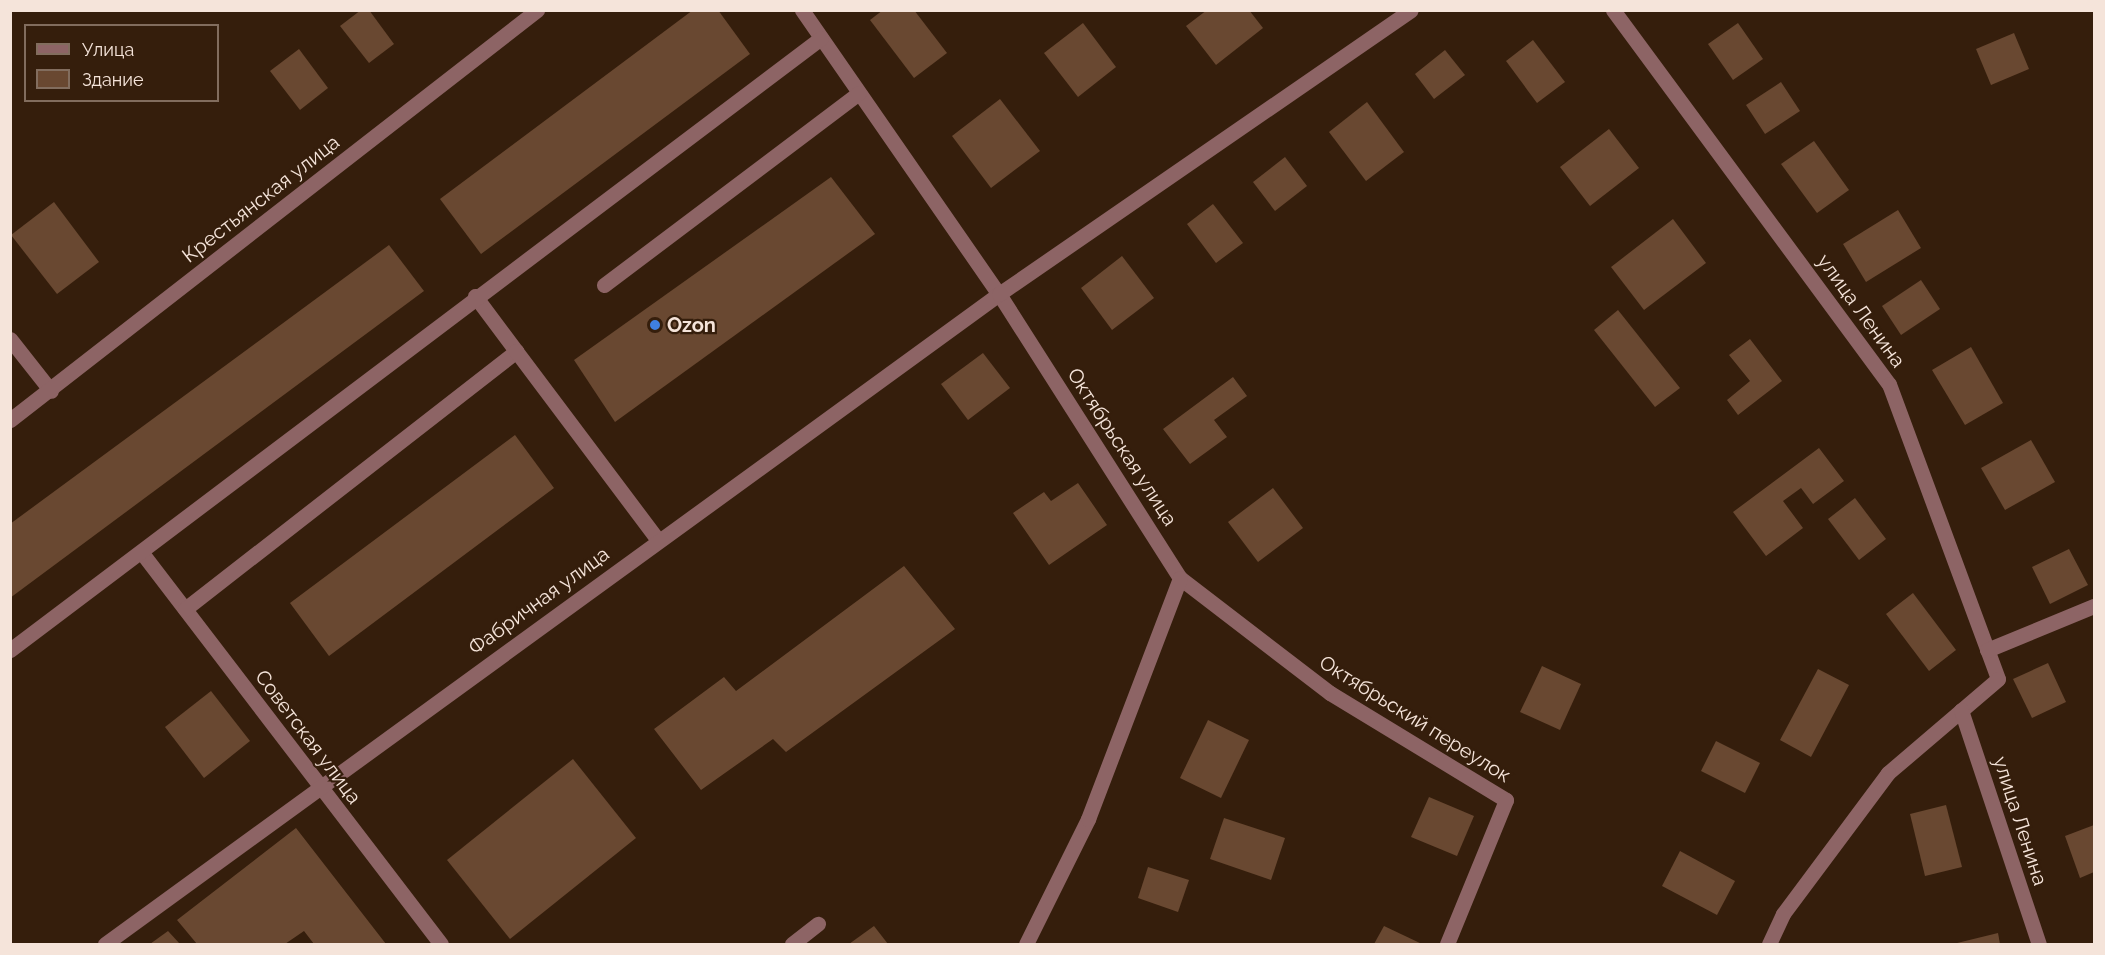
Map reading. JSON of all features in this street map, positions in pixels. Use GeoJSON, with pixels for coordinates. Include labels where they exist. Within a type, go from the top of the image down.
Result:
{"type":"FeatureCollection","features":[{"type":"Feature","properties":{"kind":"street","name":"Крестьянская улица"},"geometry":{"type":"LineString","coordinates":[[10,420],[51,391],[537,10]]}},
{"type":"Feature","properties":{"kind":"street","name":"Октябрьская улица"},"geometry":{"type":"LineString","coordinates":[[802,10],[999,294],[1180,578]]}},
{"type":"Feature","properties":{"kind":"street","name":"Фабричная улица"},"geometry":{"type":"LineString","coordinates":[[105,945],[319,786],[999,294],[1411,10]]}},
{"type":"Feature","properties":{"kind":"street","name":"улица Ленина"},"geometry":{"type":"LineString","coordinates":[[1612,10],[1888,384],[1998,679],[1961,710],[2039,945]]}},
{"type":"Feature","properties":{"kind":"street"},"geometry":{"type":"LineString","coordinates":[[10,650],[142,553],[475,296],[821,38]]}},
{"type":"Feature","properties":{"kind":"street"},"geometry":{"type":"LineString","coordinates":[[604,285],[859,93]]}},
{"type":"Feature","properties":{"kind":"street"},"geometry":{"type":"LineString","coordinates":[[475,296],[658,540]]}},
{"type":"Feature","properties":{"kind":"street"},"geometry":{"type":"LineString","coordinates":[[10,339],[51,391]]}},
{"type":"Feature","properties":{"kind":"street"},"geometry":{"type":"LineString","coordinates":[[185,609],[516,351]]}},
{"type":"Feature","properties":{"kind":"street","name":"Советская улица"},"geometry":{"type":"LineString","coordinates":[[142,553],[441,945]]}},
{"type":"Feature","properties":{"kind":"street"},"geometry":{"type":"LineString","coordinates":[[1026,945],[1088,819],[1180,578]]}},
{"type":"Feature","properties":{"kind":"street","name":"Октябрьский переулок"},"geometry":{"type":"LineString","coordinates":[[1180,578],[1330,693],[1506,800],[1447,945]]}},
{"type":"Feature","properties":{"kind":"street"},"geometry":{"type":"LineString","coordinates":[[1987,651],[2094,606]]}},
{"type":"Feature","properties":{"kind":"street"},"geometry":{"type":"LineString","coordinates":[[1769,945],[1783,914],[1888,773],[1961,710]]}},
{"type":"Feature","properties":{"kind":"street"},"geometry":{"type":"LineString","coordinates":[[792,945],[818,924]]}},
{"type":"Feature","properties":{"kind":"building"},"geometry":{"type":"Polygon","coordinates":[[[361,10],[369,10],[394,44],[369,63],[340,26],[361,10]]]}},
{"type":"Feature","properties":{"kind":"building"},"geometry":{"type":"Polygon","coordinates":[[[693,10],[718,10],[750,54],[481,254],[440,199],[693,10]]]}},
{"type":"Feature","properties":{"kind":"building"},"geometry":{"type":"Polygon","coordinates":[[[883,10],[914,10],[947,53],[914,78],[870,20],[883,10]]]}},
{"type":"Feature","properties":{"kind":"building"},"geometry":{"type":"Polygon","coordinates":[[[1207,10],[1249,10],[1263,28],[1216,65],[1186,26],[1207,10]]]}},
{"type":"Feature","properties":{"kind":"building"},"geometry":{"type":"Polygon","coordinates":[[[1083,23],[1116,67],[1078,97],[1044,53],[1083,23]]]}},
{"type":"Feature","properties":{"kind":"building"},"geometry":{"type":"Polygon","coordinates":[[[1738,23],[1763,59],[1733,80],[1708,44],[1738,23]]]}},
{"type":"Feature","properties":{"kind":"building"},"geometry":{"type":"Polygon","coordinates":[[[2014,33],[2029,69],[1991,85],[1976,49],[2014,33]]]}},
{"type":"Feature","properties":{"kind":"building"},"geometry":{"type":"Polygon","coordinates":[[[1533,40],[1565,82],[1537,103],[1506,61],[1533,40]]]}},
{"type":"Feature","properties":{"kind":"building"},"geometry":{"type":"Polygon","coordinates":[[[299,49],[328,88],[300,110],[270,71],[299,49]]]}},
{"type":"Feature","properties":{"kind":"building"},"geometry":{"type":"Polygon","coordinates":[[[1445,50],[1465,75],[1434,99],[1415,74],[1445,50]]]}},
{"type":"Feature","properties":{"kind":"building"},"geometry":{"type":"Polygon","coordinates":[[[1781,82],[1800,111],[1765,134],[1746,105],[1781,82]]]}},
{"type":"Feature","properties":{"kind":"building"},"geometry":{"type":"Polygon","coordinates":[[[1000,99],[1040,151],[991,188],[952,136],[1000,99]]]}},
{"type":"Feature","properties":{"kind":"building"},"geometry":{"type":"Polygon","coordinates":[[[1367,102],[1404,152],[1366,181],[1329,132],[1367,102]]]}},
{"type":"Feature","properties":{"kind":"building"},"geometry":{"type":"Polygon","coordinates":[[[1609,129],[1639,168],[1590,206],[1560,167],[1609,129]]]}},
{"type":"Feature","properties":{"kind":"building"},"geometry":{"type":"Polygon","coordinates":[[[1814,141],[1849,190],[1817,213],[1781,164],[1814,141]]]}},
{"type":"Feature","properties":{"kind":"building"},"geometry":{"type":"Polygon","coordinates":[[[1285,157],[1307,186],[1275,211],[1253,182],[1285,157]]]}},
{"type":"Feature","properties":{"kind":"building"},"geometry":{"type":"Polygon","coordinates":[[[831,177],[875,234],[615,422],[574,360],[831,177]]]}},
{"type":"Feature","properties":{"kind":"building"},"geometry":{"type":"Polygon","coordinates":[[[54,202],[99,262],[57,294],[11,235],[54,202]]]}},
{"type":"Feature","properties":{"kind":"building"},"geometry":{"type":"Polygon","coordinates":[[[1213,204],[1243,243],[1216,263],[1187,224],[1213,204]]]}},
{"type":"Feature","properties":{"kind":"building"},"geometry":{"type":"Polygon","coordinates":[[[1898,210],[1921,248],[1866,282],[1843,244],[1898,210]]]}},
{"type":"Feature","properties":{"kind":"building"},"geometry":{"type":"Polygon","coordinates":[[[1673,219],[1706,263],[1644,310],[1611,267],[1673,219]]]}},
{"type":"Feature","properties":{"kind":"building"},"geometry":{"type":"Polygon","coordinates":[[[389,245],[424,291],[10,598],[10,524],[389,245]]]}},
{"type":"Feature","properties":{"kind":"building"},"geometry":{"type":"Polygon","coordinates":[[[1122,256],[1154,298],[1112,330],[1081,288],[1122,256]]]}},
{"type":"Feature","properties":{"kind":"building"},"geometry":{"type":"Polygon","coordinates":[[[1921,280],[1940,309],[1901,335],[1882,306],[1921,280]]]}},
{"type":"Feature","properties":{"kind":"building"},"geometry":{"type":"Polygon","coordinates":[[[1618,310],[1680,388],[1655,407],[1594,330],[1618,310]]]}},
{"type":"Feature","properties":{"kind":"building"},"geometry":{"type":"Polygon","coordinates":[[[1750,339],[1782,381],[1738,415],[1727,400],[1750,381],[1729,355],[1750,339]]]}},
{"type":"Feature","properties":{"kind":"building"},"geometry":{"type":"Polygon","coordinates":[[[1971,347],[2003,403],[1965,425],[1932,370],[1971,347]]]}},
{"type":"Feature","properties":{"kind":"building"},"geometry":{"type":"Polygon","coordinates":[[[983,353],[1010,388],[968,420],[941,384],[983,353]]]}},
{"type":"Feature","properties":{"kind":"building"},"geometry":{"type":"Polygon","coordinates":[[[1233,377],[1247,396],[1214,420],[1227,437],[1190,464],[1163,429],[1233,377]]]}},
{"type":"Feature","properties":{"kind":"building"},"geometry":{"type":"Polygon","coordinates":[[[515,435],[554,488],[329,656],[290,603],[515,435]]]}},
{"type":"Feature","properties":{"kind":"building"},"geometry":{"type":"Polygon","coordinates":[[[2031,440],[2055,482],[2005,510],[1981,468],[2031,440]]]}},
{"type":"Feature","properties":{"kind":"building"},"geometry":{"type":"Polygon","coordinates":[[[1819,448],[1844,481],[1813,504],[1801,488],[1783,501],[1803,528],[1766,556],[1733,512],[1819,448]]]}},
{"type":"Feature","properties":{"kind":"building"},"geometry":{"type":"Polygon","coordinates":[[[1078,483],[1107,525],[1049,565],[1013,513],[1044,492],[1051,501],[1078,483]]]}},
{"type":"Feature","properties":{"kind":"building"},"geometry":{"type":"Polygon","coordinates":[[[1273,488],[1303,528],[1258,562],[1228,522],[1273,488]]]}},
{"type":"Feature","properties":{"kind":"building"},"geometry":{"type":"Polygon","coordinates":[[[1855,498],[1886,539],[1859,560],[1828,519],[1855,498]]]}},
{"type":"Feature","properties":{"kind":"building"},"geometry":{"type":"Polygon","coordinates":[[[2069,549],[2088,585],[2050,604],[2032,567],[2069,549]]]}},
{"type":"Feature","properties":{"kind":"building"},"geometry":{"type":"Polygon","coordinates":[[[904,566],[955,629],[786,752],[773,739],[701,790],[654,729],[724,677],[736,691],[904,566]]]}},
{"type":"Feature","properties":{"kind":"building"},"geometry":{"type":"Polygon","coordinates":[[[1913,593],[1956,650],[1929,671],[1886,614],[1913,593]]]}},
{"type":"Feature","properties":{"kind":"building"},"geometry":{"type":"Polygon","coordinates":[[[2048,663],[2066,702],[2032,718],[2013,679],[2048,663]]]}},
{"type":"Feature","properties":{"kind":"building"},"geometry":{"type":"Polygon","coordinates":[[[1542,666],[1581,684],[1560,730],[1520,712],[1542,666]]]}},
{"type":"Feature","properties":{"kind":"building"},"geometry":{"type":"Polygon","coordinates":[[[1818,669],[1849,685],[1811,757],[1780,740],[1818,669]]]}},
{"type":"Feature","properties":{"kind":"building"},"geometry":{"type":"Polygon","coordinates":[[[211,691],[250,741],[204,778],[165,727],[211,691]]]}},
{"type":"Feature","properties":{"kind":"building"},"geometry":{"type":"Polygon","coordinates":[[[1208,720],[1249,740],[1221,798],[1180,778],[1208,720]]]}},
{"type":"Feature","properties":{"kind":"building"},"geometry":{"type":"Polygon","coordinates":[[[1716,741],[1760,763],[1745,793],[1701,771],[1716,741]]]}},
{"type":"Feature","properties":{"kind":"building"},"geometry":{"type":"Polygon","coordinates":[[[573,759],[636,838],[510,939],[447,860],[573,759]]]}},
{"type":"Feature","properties":{"kind":"building"},"geometry":{"type":"Polygon","coordinates":[[[1429,797],[1474,816],[1457,856],[1411,837],[1429,797]]]}},
{"type":"Feature","properties":{"kind":"building"},"geometry":{"type":"Polygon","coordinates":[[[1946,805],[1962,867],[1925,876],[1910,814],[1946,805]]]}},
{"type":"Feature","properties":{"kind":"building"},"geometry":{"type":"Polygon","coordinates":[[[1224,818],[1285,838],[1271,880],[1210,859],[1224,818]]]}},
{"type":"Feature","properties":{"kind":"building"},"geometry":{"type":"Polygon","coordinates":[[[2094,825],[2094,872],[2080,878],[2065,836],[2094,825]]]}},
{"type":"Feature","properties":{"kind":"building"},"geometry":{"type":"Polygon","coordinates":[[[296,828],[386,944],[314,944],[304,931],[285,944],[197,944],[177,920],[296,828]]]}},
{"type":"Feature","properties":{"kind":"building"},"geometry":{"type":"Polygon","coordinates":[[[1680,851],[1735,881],[1717,915],[1662,886],[1680,851]]]}},
{"type":"Feature","properties":{"kind":"building"},"geometry":{"type":"Polygon","coordinates":[[[1148,867],[1189,880],[1178,912],[1138,898],[1148,867]]]}},
{"type":"Feature","properties":{"kind":"building"},"geometry":{"type":"Polygon","coordinates":[[[874,926],[888,944],[849,944],[874,926]]]}},
{"type":"Feature","properties":{"kind":"building"},"geometry":{"type":"Polygon","coordinates":[[[1384,926],[1422,944],[1374,944],[1384,926]]]}},
{"type":"Feature","properties":{"kind":"building"},"geometry":{"type":"Polygon","coordinates":[[[168,931],[180,944],[150,944],[168,931]]]}},
{"type":"Feature","properties":{"kind":"building"},"geometry":{"type":"Polygon","coordinates":[[[1998,933],[2000,944],[1953,944],[1998,933]]]}},
{"type":"Feature","properties":{"kind":"place","name":"Ozon"},"geometry":{"type":"Point","coordinates":[655,325]}}]}
